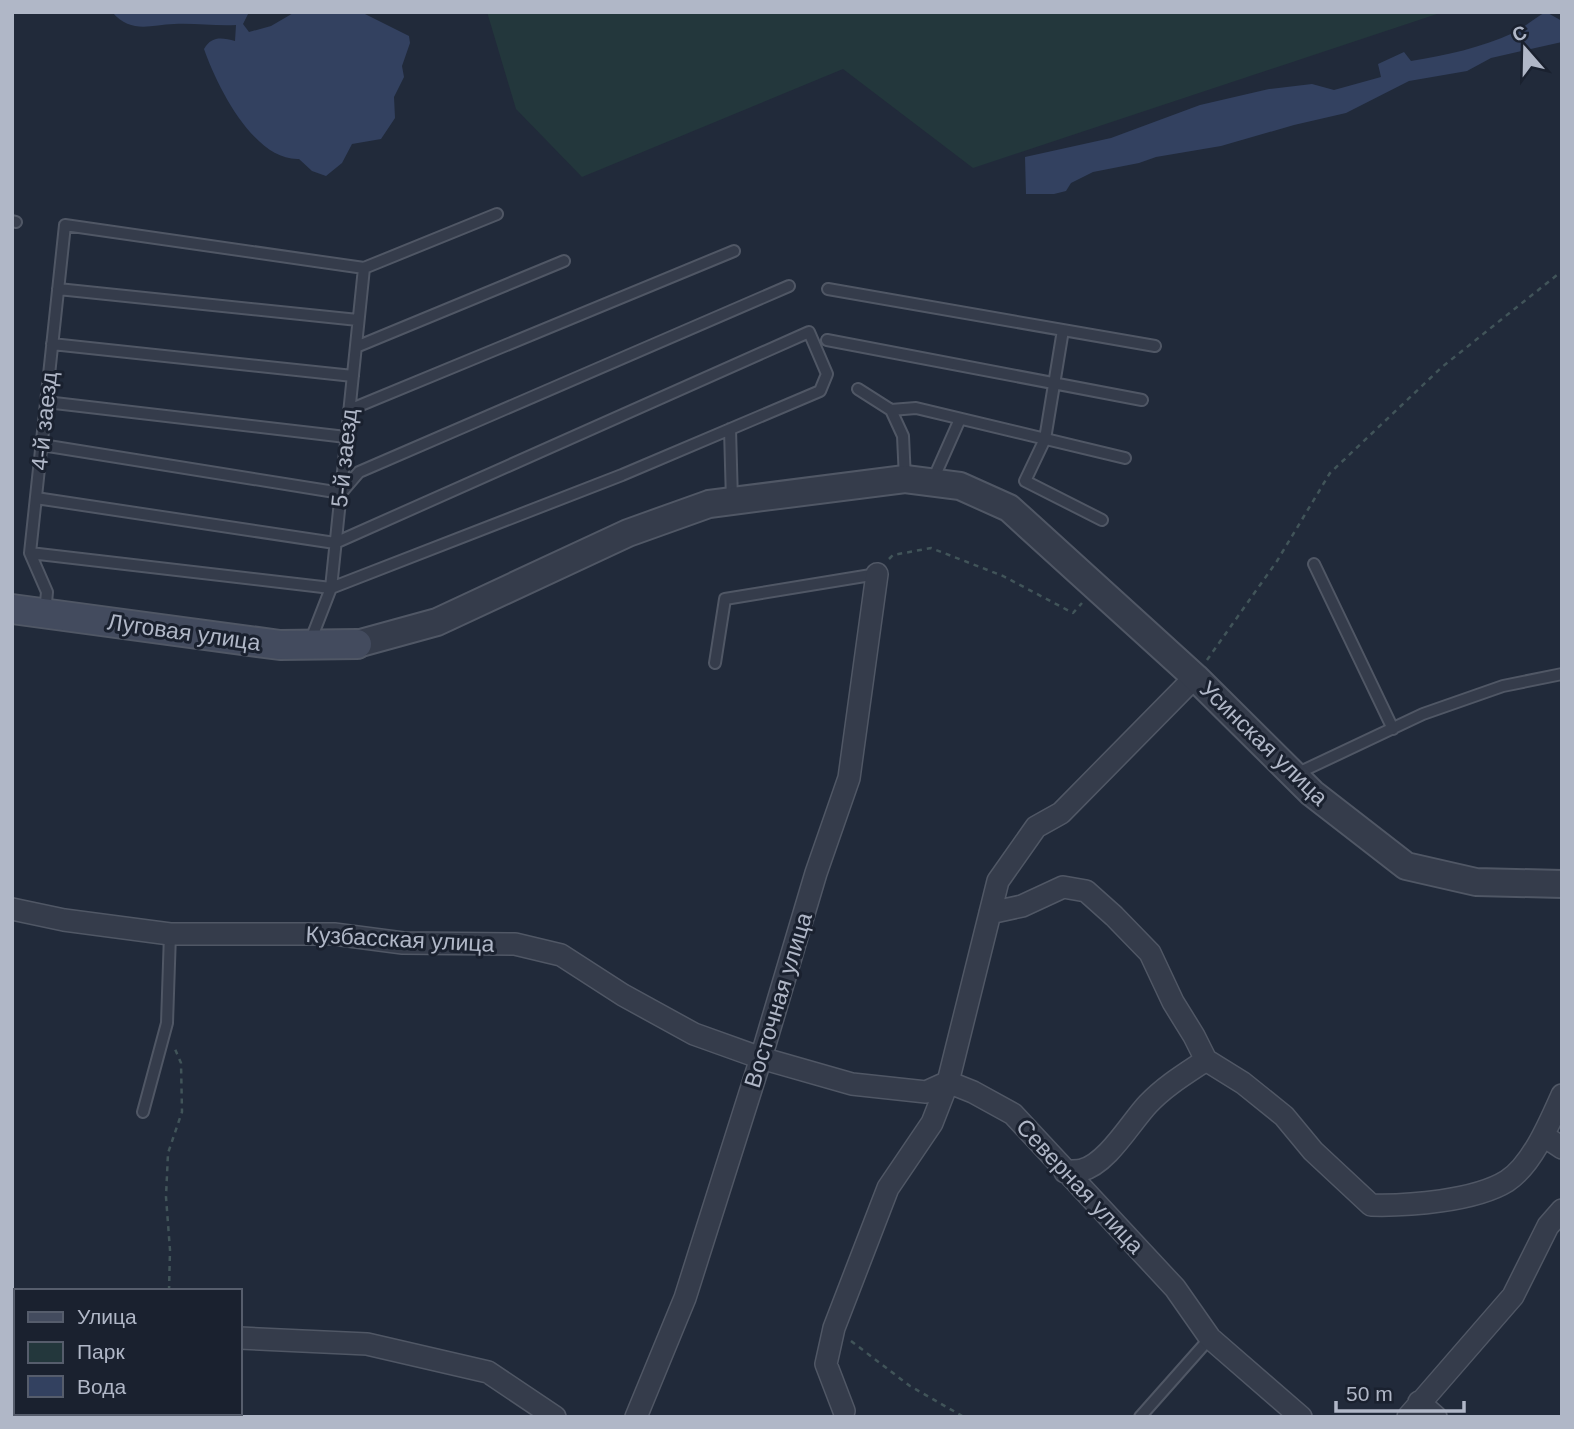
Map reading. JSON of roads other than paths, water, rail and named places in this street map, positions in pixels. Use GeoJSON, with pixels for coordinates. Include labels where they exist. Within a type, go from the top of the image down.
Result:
{"type":"FeatureCollection","features":[{"type":"Feature","properties":{"kind":"main road","name":"Луговая улица"},"geometry":{"type":"LineString","coordinates":[[12,608],[280,645],[357,644]]}},
{"type":"Feature","properties":{"kind":"street","name":"Усинская улица"},"geometry":{"type":"LineString","coordinates":[[357,644],[437,622],[628,533],[709,504],[905,479],[960,486],[1009,508],[1195,677],[1311,793],[1406,866],[1476,882],[1562,884]]}},
{"type":"Feature","properties":{"kind":"street","name":"Восточная улица"},"geometry":{"type":"LineString","coordinates":[[636,1417],[685,1298],[816,873],[849,778],[877,574]]}},
{"type":"Feature","properties":{"kind":"street"},"geometry":{"type":"LineString","coordinates":[[844,1411],[826,1364],[834,1328],[888,1188],[932,1122],[948,1082],[998,881],[1036,827],[1061,813],[1195,677]]}},
{"type":"Feature","properties":{"kind":"street"},"geometry":{"type":"LineString","coordinates":[[990,913],[1021,906],[1063,887],[1086,891],[1150,953],[1173,1003],[1206,1060],[1243,1083],[1284,1116],[1313,1151],[1371,1205],[1406,1206],[1480,1192],[1509,1180],[1553,1142],[1562,1095]]}},
{"type":"Feature","properties":{"kind":"street","name":"Кузбасская улица"},"geometry":{"type":"LineString","coordinates":[[12,909],[170,933],[334,934],[402,943],[515,944],[561,955],[623,995],[694,1034],[761,1058],[852,1084],[926,1092],[948,1082]]}},
{"type":"Feature","properties":{"kind":"street"},"geometry":{"type":"LineString","coordinates":[[1065,1172],[1085,1170],[1124,1134],[1147,1105],[1175,1081],[1206,1060]]}},
{"type":"Feature","properties":{"kind":"street","name":"Северная улица"},"geometry":{"type":"LineString","coordinates":[[948,1082],[1013,1114],[1175,1288],[1210,1338],[1301,1417]]}},
{"type":"Feature","properties":{"kind":"street"},"geometry":{"type":"LineString","coordinates":[[1436,1417],[1413,1410],[1513,1296],[1548,1226],[1562,1210]]}},
{"type":"Feature","properties":{"kind":"street"},"geometry":{"type":"LineString","coordinates":[[242,1338],[367,1344],[488,1372],[555,1417]]}},
{"type":"Feature","properties":{"kind":"lane"},"geometry":{"type":"LineString","coordinates":[[364,268],[497,214]]}},
{"type":"Feature","properties":{"kind":"lane","name":"4-й заезд"},"geometry":{"type":"LineString","coordinates":[[45,613],[47,592],[30,553],[65,225],[364,268]]}},
{"type":"Feature","properties":{"kind":"lane"},"geometry":{"type":"LineString","coordinates":[[349,410],[734,251]]}},
{"type":"Feature","properties":{"kind":"lane"},"geometry":{"type":"LineString","coordinates":[[355,347],[564,261]]}},
{"type":"Feature","properties":{"kind":"lane","name":"5-й заезд"},"geometry":{"type":"LineString","coordinates":[[309,645],[331,588],[364,268]]}},
{"type":"Feature","properties":{"kind":"lane"},"geometry":{"type":"LineString","coordinates":[[42,445],[341,493],[359,472],[789,286]]}},
{"type":"Feature","properties":{"kind":"lane"},"geometry":{"type":"LineString","coordinates":[[58,289],[358,320]]}},
{"type":"Feature","properties":{"kind":"lane"},"geometry":{"type":"LineString","coordinates":[[828,289],[1155,346]]}},
{"type":"Feature","properties":{"kind":"lane"},"geometry":{"type":"LineString","coordinates":[[1063,330],[1045,439],[1025,481],[1102,520]]}},
{"type":"Feature","properties":{"kind":"lane"},"geometry":{"type":"LineString","coordinates":[[30,553],[331,588],[622,475],[820,391],[827,374],[809,332],[335,543],[36,498]]}},
{"type":"Feature","properties":{"kind":"lane"},"geometry":{"type":"LineString","coordinates":[[827,340],[1142,400]]}},
{"type":"Feature","properties":{"kind":"lane"},"geometry":{"type":"LineString","coordinates":[[52,344],[352,376]]}},
{"type":"Feature","properties":{"kind":"lane"},"geometry":{"type":"LineString","coordinates":[[858,389],[891,411],[903,436],[905,479]]}},
{"type":"Feature","properties":{"kind":"lane"},"geometry":{"type":"LineString","coordinates":[[46,402],[346,437]]}},
{"type":"Feature","properties":{"kind":"lane"},"geometry":{"type":"LineString","coordinates":[[891,411],[916,408],[1125,458]]}},
{"type":"Feature","properties":{"kind":"lane"},"geometry":{"type":"LineString","coordinates":[[932,482],[960,419]]}},
{"type":"Feature","properties":{"kind":"lane"},"geometry":{"type":"LineString","coordinates":[[730,429],[732,501]]}},
{"type":"Feature","properties":{"kind":"lane"},"geometry":{"type":"LineString","coordinates":[[1314,564],[1393,729]]}},
{"type":"Feature","properties":{"kind":"lane"},"geometry":{"type":"LineString","coordinates":[[715,663],[725,599],[877,574]]}},
{"type":"Feature","properties":{"kind":"lane"},"geometry":{"type":"LineString","coordinates":[[1294,775],[1423,715],[1503,685],[1562,674]]}},
{"type":"Feature","properties":{"kind":"lane"},"geometry":{"type":"LineString","coordinates":[[143,1112],[166,1027],[170,933]]}},
{"type":"Feature","properties":{"kind":"lane"},"geometry":{"type":"LineString","coordinates":[[1140,1417],[1210,1338]]}},
{"type":"Feature","properties":{"kind":"water"},"geometry":{"type":"Polygon","coordinates":[[[112,12],[249,12],[243,24],[249,32],[271,26],[295,12],[361,12],[409,36],[410,43],[402,66],[404,77],[394,97],[395,118],[381,139],[352,144],[342,163],[326,176],[312,171],[299,159],[283,156],[267,148],[253,135],[228,101],[218,82],[204,49],[214,40],[235,41],[236,25],[182,24],[141,27],[126,23],[112,12]]]}},
{"type":"Feature","properties":{"kind":"water"},"geometry":{"type":"Polygon","coordinates":[[[1546,12],[1562,21],[1562,42],[1491,58],[1467,71],[1409,81],[1346,113],[1221,146],[1156,157],[1093,172],[1071,183],[1066,191],[1026,194],[1025,157],[1111,138],[1200,105],[1269,89],[1312,84],[1334,90],[1381,77],[1378,64],[1404,52],[1411,61],[1476,47],[1513,33],[1546,12]]]}}]}
